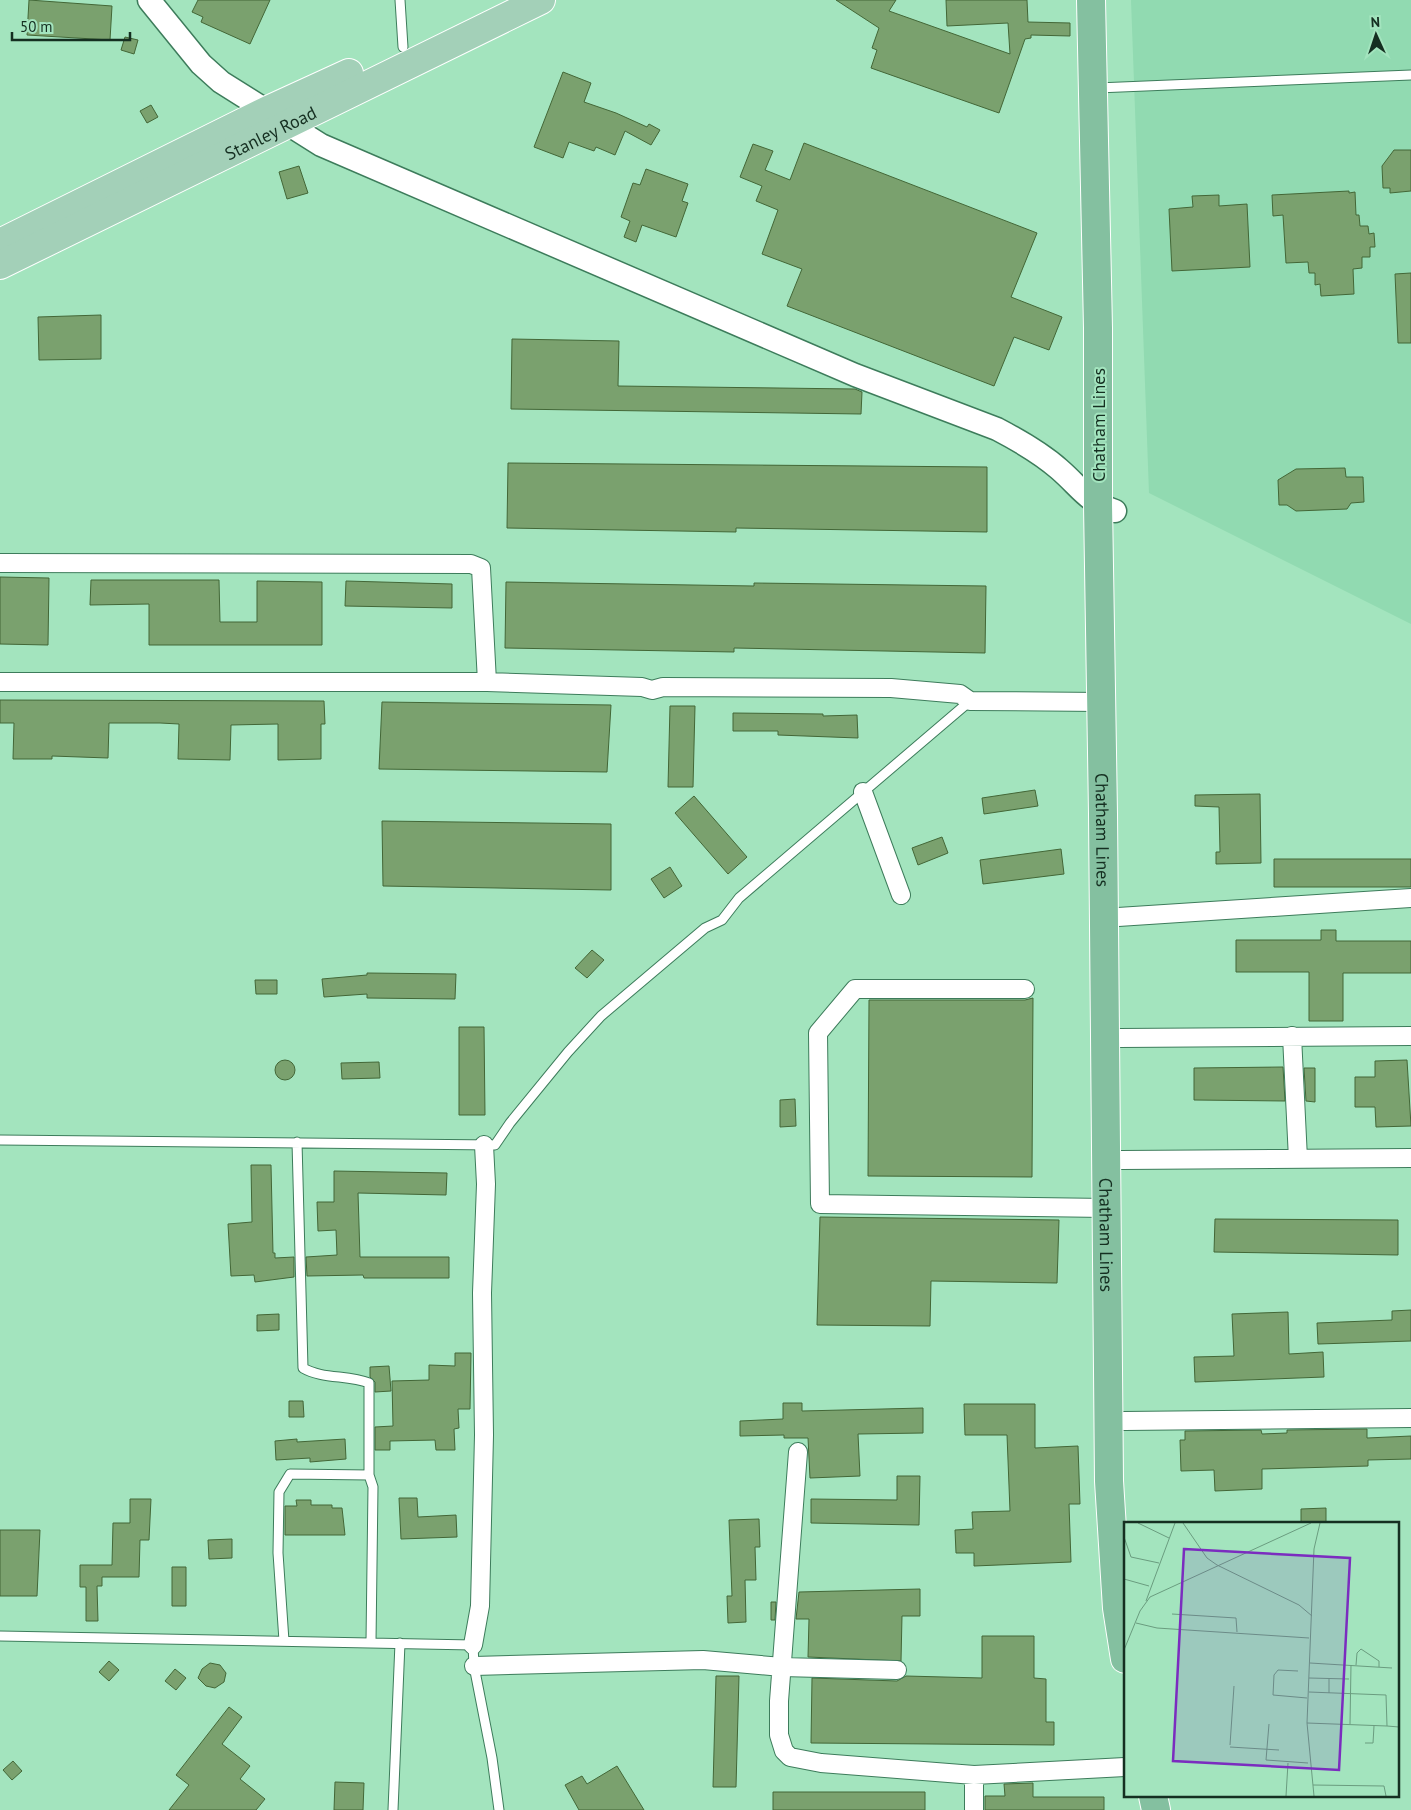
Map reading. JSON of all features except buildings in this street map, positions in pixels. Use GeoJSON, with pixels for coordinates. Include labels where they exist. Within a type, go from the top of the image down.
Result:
{"type":"FeatureCollection","features":[{"type":"Feature","properties":{"kind":"highway","name":"Chatham Lines"},"geometry":{"type":"LineString","coordinates":[[1091,0],[1100,88]]}},
{"type":"Feature","properties":{"kind":"highway","name":"Chatham Lines"},"geometry":{"type":"LineString","coordinates":[[1105,0],[1100,88],[1106,508],[1118,917],[1124,1421],[1128,1522]]}},
{"type":"Feature","properties":{"kind":"highway","name":"Chatham Lines"},"geometry":{"type":"LineString","coordinates":[[1106,508],[1102,702],[1109,1481],[1118,1608],[1124,1652]]}},
{"type":"Feature","properties":{"kind":"main road","name":"Stanley Road"},"geometry":{"type":"LineString","coordinates":[[0,266],[404,47],[498,0]]}},
{"type":"Feature","properties":{"kind":"main road","name":"Stanley Road"},"geometry":{"type":"LineString","coordinates":[[0,244],[541,0]]}},
{"type":"Feature","properties":{"kind":"street"},"geometry":{"type":"LineString","coordinates":[[149,0],[201,64],[221,82],[321,145],[846,372],[997,429],[1018,440],[1059,469],[1106,508]]}},
{"type":"Feature","properties":{"kind":"street"},"geometry":{"type":"LineString","coordinates":[[0,562],[471,564],[481,568],[487,682]]}},
{"type":"Feature","properties":{"kind":"street"},"geometry":{"type":"LineString","coordinates":[[0,682],[487,682],[642,687],[652,690],[663,687],[891,688],[960,694],[970,701],[1102,702]]}},
{"type":"Feature","properties":{"kind":"street"},"geometry":{"type":"LineString","coordinates":[[863,792],[901,895]]}},
{"type":"Feature","properties":{"kind":"street"},"geometry":{"type":"LineString","coordinates":[[1118,917],[1411,898]]}},
{"type":"Feature","properties":{"kind":"street"},"geometry":{"type":"LineString","coordinates":[[1025,990],[855,989],[818,1033],[820,1204],[1106,1208]]}},
{"type":"Feature","properties":{"kind":"street"},"geometry":{"type":"LineString","coordinates":[[1292,1036],[1298,1159]]}},
{"type":"Feature","properties":{"kind":"street"},"geometry":{"type":"LineString","coordinates":[[1119,1038],[1411,1036]]}},
{"type":"Feature","properties":{"kind":"street"},"geometry":{"type":"LineString","coordinates":[[473,1645],[480,1606],[484,1435],[482,1293],[486,1184],[484,1145]]}},
{"type":"Feature","properties":{"kind":"street"},"geometry":{"type":"LineString","coordinates":[[1121,1160],[1411,1158]]}},
{"type":"Feature","properties":{"kind":"street"},"geometry":{"type":"LineString","coordinates":[[1124,1421],[1411,1418]]}},
{"type":"Feature","properties":{"kind":"street"},"geometry":{"type":"LineString","coordinates":[[798,1452],[782,1667],[779,1735],[784,1751],[790,1757],[821,1763],[974,1775],[1124,1767]]}},
{"type":"Feature","properties":{"kind":"street"},"geometry":{"type":"LineString","coordinates":[[474,1666],[703,1660],[782,1667],[897,1670]]}},
{"type":"Feature","properties":{"kind":"street"},"geometry":{"type":"LineString","coordinates":[[974,1775],[974,1810]]}},
{"type":"Feature","properties":{"kind":"lane"},"geometry":{"type":"LineString","coordinates":[[400,0],[404,47]]}},
{"type":"Feature","properties":{"kind":"lane"},"geometry":{"type":"LineString","coordinates":[[1100,88],[1411,74]]}},
{"type":"Feature","properties":{"kind":"lane"},"geometry":{"type":"LineString","coordinates":[[0,1140],[495,1145],[551,1074],[601,1016],[706,928],[722,920],[739,898],[970,701]]}},
{"type":"Feature","properties":{"kind":"lane"},"geometry":{"type":"LineString","coordinates":[[298,1142],[303,1368],[311,1372],[355,1377],[370,1383],[369,1475],[373,1487],[371,1642]]}},
{"type":"Feature","properties":{"kind":"lane"},"geometry":{"type":"LineString","coordinates":[[284,1641],[278,1553],[279,1492],[290,1474],[369,1475]]}},
{"type":"Feature","properties":{"kind":"lane"},"geometry":{"type":"LineString","coordinates":[[0,1636],[473,1645],[474,1666],[492,1758],[499,1810]]}},
{"type":"Feature","properties":{"kind":"lane"},"geometry":{"type":"LineString","coordinates":[[393,1810],[400,1643]]}},
{"type":"Feature","properties":{"kind":"shaded area"},"geometry":{"type":"Polygon","coordinates":[[[1131,0],[1411,0],[1411,624],[1149,493],[1131,0]]]}}]}
